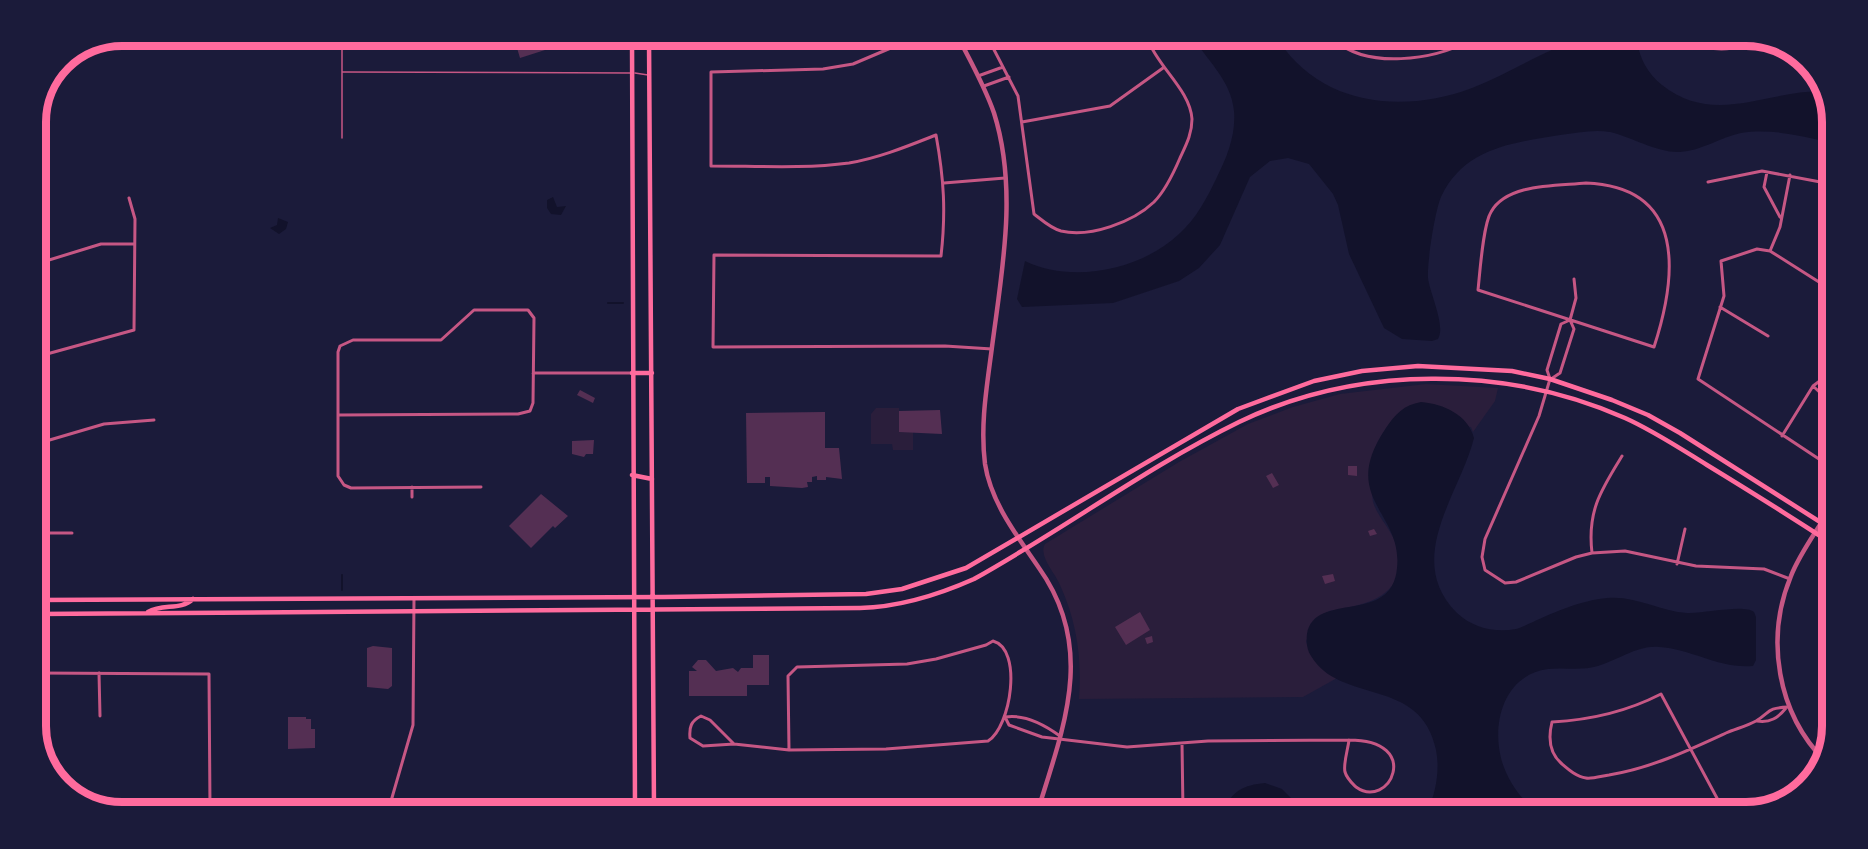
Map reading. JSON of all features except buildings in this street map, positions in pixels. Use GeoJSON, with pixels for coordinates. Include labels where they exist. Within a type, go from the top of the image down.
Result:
{"type":"FeatureCollection","features":[{"type":"Feature","properties":{"kind":"main road"},"geometry":{"type":"LineString","coordinates":[[632,46],[635,802]]}},
{"type":"Feature","properties":{"kind":"main road"},"geometry":{"type":"LineString","coordinates":[[649,46],[654,802]]}},
{"type":"Feature","properties":{"kind":"main road"},"geometry":{"type":"LineString","coordinates":[[47,600],[653,597],[859,594],[903,589],[943,578],[1019,539],[1223,417],[1267,397],[1314,381],[1362,371],[1437,365],[1512,371],[1550,379],[1587,390],[1648,415],[1821,523]]}},
{"type":"Feature","properties":{"kind":"main road"},"geometry":{"type":"LineString","coordinates":[[632,373],[651,373]]}},
{"type":"Feature","properties":{"kind":"main road"},"geometry":{"type":"LineString","coordinates":[[47,614],[860,608],[895,604],[949,590],[1025,549],[1223,431],[1303,398],[1364,385],[1417,379],[1474,380],[1546,392],[1608,412],[1644,428],[1822,537]]}},
{"type":"Feature","properties":{"kind":"main road"},"geometry":{"type":"LineString","coordinates":[[632,475],[652,479]]}},
{"type":"Feature","properties":{"kind":"main road"},"geometry":{"type":"LineString","coordinates":[[859,594],[860,608]]}},
{"type":"Feature","properties":{"kind":"main road"},"geometry":{"type":"LineString","coordinates":[[146,613],[156,607],[182,607],[194,599]]}},
{"type":"Feature","properties":{"kind":"street"},"geometry":{"type":"LineString","coordinates":[[895,46],[853,64],[824,69],[711,72],[711,166],[813,166],[850,163],[884,155],[936,135],[944,183],[945,213],[941,256],[714,255],[713,347],[945,346],[992,349]]}},
{"type":"Feature","properties":{"kind":"street"},"geometry":{"type":"LineString","coordinates":[[963,46],[984,87],[1001,142],[1006,178],[1006,232],[984,410],[986,466],[992,489],[1019,539],[1056,596],[1070,643],[1072,687],[1061,738],[1041,802]]}},
{"type":"Feature","properties":{"kind":"street"},"geometry":{"type":"LineString","coordinates":[[992,46],[1017,96],[1034,214],[1061,231],[1077,232],[1107,228],[1137,215],[1155,201],[1178,163],[1191,133],[1192,117],[1187,101],[1163,68],[1151,46]]}},
{"type":"Feature","properties":{"kind":"street"},"geometry":{"type":"LineString","coordinates":[[1344,46],[1356,54],[1373,59],[1433,53],[1454,46]]}},
{"type":"Feature","properties":{"kind":"street"},"geometry":{"type":"LineString","coordinates":[[1702,46],[1717,49],[1742,46]]}},
{"type":"Feature","properties":{"kind":"street"},"geometry":{"type":"LineString","coordinates":[[978,76],[1003,67]]}},
{"type":"Feature","properties":{"kind":"street"},"geometry":{"type":"LineString","coordinates":[[1022,122],[1110,106],[1163,68]]}},
{"type":"Feature","properties":{"kind":"street"},"geometry":{"type":"LineString","coordinates":[[984,87],[1009,77]]}},
{"type":"Feature","properties":{"kind":"street"},"geometry":{"type":"LineString","coordinates":[[1767,172],[1764,187],[1781,219]]}},
{"type":"Feature","properties":{"kind":"street"},"geometry":{"type":"LineString","coordinates":[[1708,182],[1745,173],[1767,172],[1821,182]]}},
{"type":"Feature","properties":{"kind":"street"},"geometry":{"type":"LineString","coordinates":[[1770,251],[1781,219],[1790,175]]}},
{"type":"Feature","properties":{"kind":"street"},"geometry":{"type":"LineString","coordinates":[[944,183],[1006,178]]}},
{"type":"Feature","properties":{"kind":"street"},"geometry":{"type":"LineString","coordinates":[[1570,320],[1478,290],[1489,214],[1498,202],[1511,194],[1586,183],[1612,184],[1636,195],[1653,212],[1666,235],[1671,259],[1668,298],[1654,347],[1570,320],[1561,324],[1548,370],[1550,379],[1539,417],[1485,539],[1482,557],[1485,570],[1494,578],[1505,583],[1516,582],[1592,553],[1625,551],[1646,554],[1677,564],[1764,569],[1790,579]]}},
{"type":"Feature","properties":{"kind":"street"},"geometry":{"type":"LineString","coordinates":[[47,354],[134,330],[135,219],[129,198]]}},
{"type":"Feature","properties":{"kind":"street"},"geometry":{"type":"LineString","coordinates":[[47,257],[48,261],[101,243],[135,243]]}},
{"type":"Feature","properties":{"kind":"street"},"geometry":{"type":"LineString","coordinates":[[1821,283],[1770,251],[1757,249],[1721,261],[1724,296],[1698,379],[1822,461]]}},
{"type":"Feature","properties":{"kind":"street"},"geometry":{"type":"LineString","coordinates":[[1550,379],[1560,373],[1574,329],[1570,320],[1576,298],[1574,279]]}},
{"type":"Feature","properties":{"kind":"street"},"geometry":{"type":"LineString","coordinates":[[1720,307],[1768,336]]}},
{"type":"Feature","properties":{"kind":"street"},"geometry":{"type":"LineString","coordinates":[[339,415],[518,414],[530,411],[533,403],[533,314],[523,309],[479,309],[469,312],[441,340],[353,340],[340,346],[338,352],[338,476],[344,485],[351,488],[481,487]]}},
{"type":"Feature","properties":{"kind":"street"},"geometry":{"type":"LineString","coordinates":[[533,373],[632,373]]}},
{"type":"Feature","properties":{"kind":"street"},"geometry":{"type":"LineString","coordinates":[[1781,436],[1813,386],[1821,380]]}},
{"type":"Feature","properties":{"kind":"street"},"geometry":{"type":"LineString","coordinates":[[1813,386],[1821,394]]}},
{"type":"Feature","properties":{"kind":"street"},"geometry":{"type":"LineString","coordinates":[[47,441],[104,424],[154,420]]}},
{"type":"Feature","properties":{"kind":"street"},"geometry":{"type":"LineString","coordinates":[[1592,553],[1589,531],[1593,510],[1600,492],[1622,456]]}},
{"type":"Feature","properties":{"kind":"street"},"geometry":{"type":"LineString","coordinates":[[412,488],[412,497]]}},
{"type":"Feature","properties":{"kind":"street"},"geometry":{"type":"LineString","coordinates":[[1817,751],[1801,731],[1788,707],[1780,679],[1778,650],[1779,620],[1790,579],[1821,523]]}},
{"type":"Feature","properties":{"kind":"street"},"geometry":{"type":"LineString","coordinates":[[1677,564],[1685,529]]}},
{"type":"Feature","properties":{"kind":"street"},"geometry":{"type":"LineString","coordinates":[[47,532],[72,532]]}},
{"type":"Feature","properties":{"kind":"street"},"geometry":{"type":"LineString","coordinates":[[390,802],[412,725],[414,598]]}},
{"type":"Feature","properties":{"kind":"street"},"geometry":{"type":"LineString","coordinates":[[734,744],[710,720],[701,716],[693,720],[689,729],[690,738],[703,746],[734,744],[789,750],[886,749],[966,744],[994,737],[1005,717],[1010,668],[1008,655],[1001,643],[993,640],[986,645],[936,659],[907,664],[797,667],[792,670],[788,682],[789,750]]}},
{"type":"Feature","properties":{"kind":"street"},"geometry":{"type":"LineString","coordinates":[[47,673],[209,674],[210,802]]}},
{"type":"Feature","properties":{"kind":"street"},"geometry":{"type":"LineString","coordinates":[[99,673],[100,716]]}},
{"type":"Feature","properties":{"kind":"street"},"geometry":{"type":"LineString","coordinates":[[1719,802],[1689,750],[1661,694],[1636,707],[1615,713],[1552,722],[1549,734],[1551,748],[1556,759],[1572,772],[1586,778],[1638,770],[1689,750],[1757,721],[1764,712],[1788,707]]}},
{"type":"Feature","properties":{"kind":"street"},"geometry":{"type":"LineString","coordinates":[[1757,721],[1766,722],[1778,717],[1788,707]]}},
{"type":"Feature","properties":{"kind":"street"},"geometry":{"type":"LineString","coordinates":[[1005,717],[1015,716],[1046,726],[1061,738]]}},
{"type":"Feature","properties":{"kind":"street"},"geometry":{"type":"LineString","coordinates":[[1005,717],[1009,725],[1042,737],[1107,746],[1182,743],[1349,740],[1366,740],[1380,744],[1391,753],[1394,764],[1392,779],[1384,789],[1373,791],[1360,789],[1350,782],[1345,771],[1349,740]]}},
{"type":"Feature","properties":{"kind":"street"},"geometry":{"type":"LineString","coordinates":[[1182,743],[1183,802]]}},
{"type":"Feature","properties":{"kind":"lane"},"geometry":{"type":"LineString","coordinates":[[342,46],[342,138]]}},
{"type":"Feature","properties":{"kind":"lane"},"geometry":{"type":"LineString","coordinates":[[343,72],[633,73],[650,75]]}},
{"type":"Feature","properties":{"kind":"shaded area"},"geometry":{"type":"Polygon","coordinates":[[[1199,46],[1283,46],[1297,63],[1318,79],[1341,91],[1366,99],[1392,102],[1419,101],[1472,88],[1561,46],[1638,46],[1645,66],[1657,81],[1681,97],[1701,103],[1720,105],[1740,103],[1815,91],[1820,107],[1821,141],[1787,133],[1764,131],[1741,133],[1696,149],[1671,152],[1610,132],[1591,131],[1524,141],[1507,145],[1476,158],[1451,181],[1441,197],[1436,213],[1428,278],[1439,318],[1440,333],[1438,339],[1432,341],[1402,339],[1384,328],[1349,254],[1338,205],[1333,194],[1309,164],[1288,158],[1270,161],[1250,177],[1220,245],[1199,268],[1179,281],[1113,303],[1022,307],[1017,299],[1025,261],[1064,272],[1105,270],[1146,257],[1179,234],[1191,222],[1201,208],[1221,169],[1234,129],[1232,100],[1219,73],[1199,46]]]}},
{"type":"Feature","properties":{"kind":"shaded area"},"geometry":{"type":"Polygon","coordinates":[[[553,197],[557,207],[566,206],[561,215],[551,214],[547,208],[547,200],[553,197]]]}},
{"type":"Feature","properties":{"kind":"shaded area"},"geometry":{"type":"Polygon","coordinates":[[[278,218],[288,222],[286,229],[279,234],[270,228],[277,225],[278,218]]]}},
{"type":"Feature","properties":{"kind":"shaded area"},"geometry":{"type":"Polygon","coordinates":[[[1426,384],[1498,388],[1495,401],[1473,432],[1471,427],[1389,424],[1379,439],[1373,458],[1373,500],[1377,512],[1395,542],[1399,560],[1397,574],[1392,586],[1372,601],[1329,611],[1306,641],[1317,662],[1337,678],[1303,697],[1079,699],[1079,655],[1071,613],[1060,585],[1045,559],[1043,549],[1045,544],[1179,462],[1248,424],[1293,407],[1340,394],[1426,384]]]}},
{"type":"Feature","properties":{"kind":"shaded area"},"geometry":{"type":"Polygon","coordinates":[[[1415,403],[1438,405],[1454,412],[1466,423],[1474,438],[1440,526],[1435,549],[1435,571],[1442,592],[1463,618],[1477,626],[1492,630],[1508,630],[1520,628],[1579,604],[1607,598],[1628,599],[1687,613],[1732,609],[1749,610],[1754,612],[1756,617],[1756,660],[1753,666],[1729,665],[1683,651],[1651,647],[1598,666],[1548,669],[1533,673],[1511,690],[1500,716],[1498,730],[1503,766],[1511,782],[1526,802],[1431,802],[1438,765],[1436,750],[1428,727],[1414,711],[1398,701],[1341,681],[1324,671],[1311,656],[1307,643],[1307,634],[1313,621],[1324,613],[1368,603],[1382,597],[1392,586],[1397,568],[1396,549],[1391,532],[1370,488],[1368,472],[1373,452],[1389,423],[1397,414],[1415,403]]]}},
{"type":"Feature","properties":{"kind":"shaded area"},"geometry":{"type":"Polygon","coordinates":[[[876,408],[899,408],[899,432],[913,432],[913,450],[893,450],[892,444],[871,444],[871,414],[876,408]]]}},
{"type":"Feature","properties":{"kind":"shaded area"},"geometry":{"type":"Polygon","coordinates":[[[1265,783],[1282,789],[1295,802],[1228,802],[1239,790],[1265,783]]]}},
{"type":"Feature","properties":{"kind":"waterway"},"geometry":{"type":"LineString","coordinates":[[608,303],[623,303]]}},
{"type":"Feature","properties":{"kind":"waterway"},"geometry":{"type":"LineString","coordinates":[[342,575],[342,590]]}}]}
